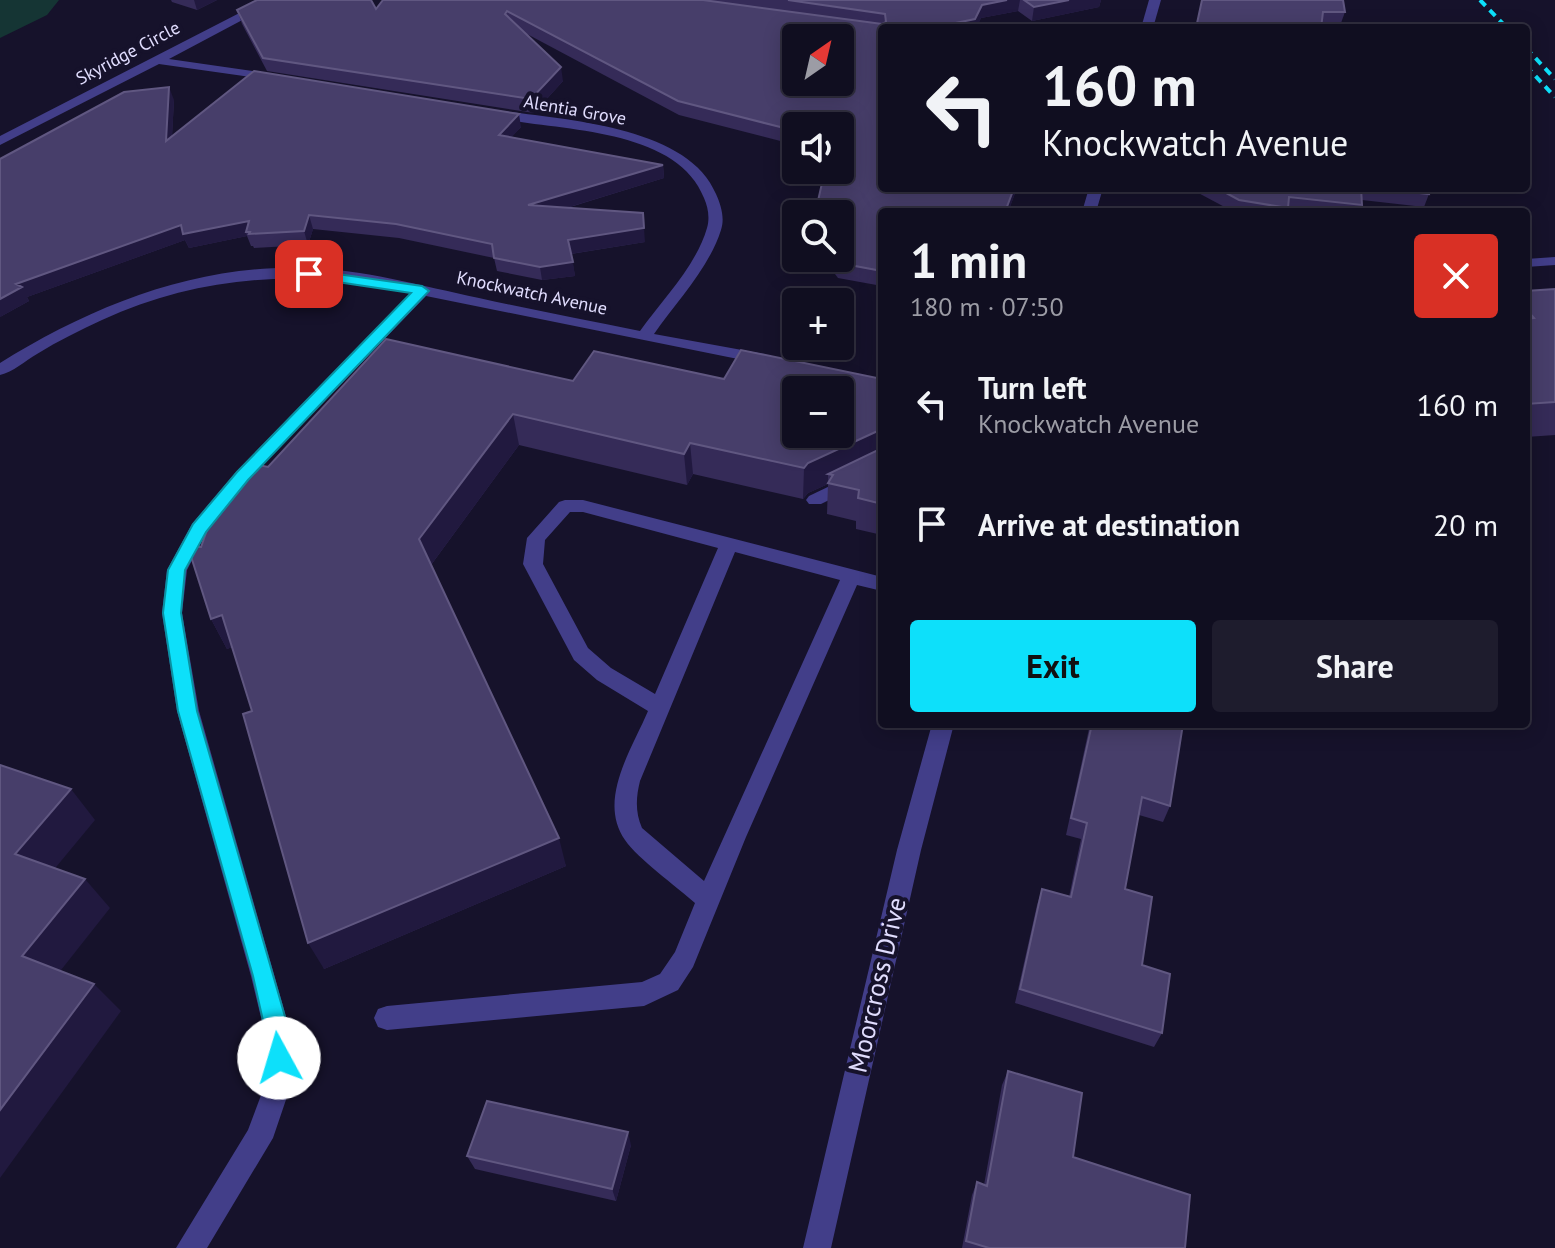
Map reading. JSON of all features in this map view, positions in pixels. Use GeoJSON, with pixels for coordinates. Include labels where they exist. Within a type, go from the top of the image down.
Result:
{"type":"FeatureCollection","features":[{"type":"Feature","properties":{"kind":"street","name":"Skyridge Circle"},"geometry":{"type":"LineString","coordinates":[[0,141],[274,0]]}},
{"type":"Feature","properties":{"kind":"street"},"geometry":{"type":"LineString","coordinates":[[1148,24],[1155,0]]}},
{"type":"Feature","properties":{"kind":"street"},"geometry":{"type":"LineString","coordinates":[[155,60],[293,82]]}},
{"type":"Feature","properties":{"kind":"street","name":"Alentia Grove"},"geometry":{"type":"LineString","coordinates":[[477,111],[616,134],[644,142],[664,149],[702,176],[712,190],[715,226],[644,337]]}},
{"type":"Feature","properties":{"kind":"street"},"geometry":{"type":"LineString","coordinates":[[1530,263],[1555,261]]}},
{"type":"Feature","properties":{"kind":"street","name":"Knockwatch Avenue"},"geometry":{"type":"LineString","coordinates":[[0,370],[69,328],[105,311],[182,287],[283,272],[334,275],[422,291],[788,364]]}},
{"type":"Feature","properties":{"kind":"street"},"geometry":{"type":"LineString","coordinates":[[190,1248],[259,1138],[279,1082],[275,1019],[188,711],[172,613],[177,570],[199,529],[242,476],[422,291]]}},
{"type":"Feature","properties":{"kind":"street"},"geometry":{"type":"LineString","coordinates":[[815,500],[878,469]]}},
{"type":"Feature","properties":{"kind":"street"},"geometry":{"type":"LineString","coordinates":[[661,708],[604,674],[581,654],[533,564],[536,538],[560,510],[574,505],[878,583]]}},
{"type":"Feature","properties":{"kind":"street"},"geometry":{"type":"LineString","coordinates":[[708,899],[656,855],[627,823],[624,801],[629,781],[729,544]]}},
{"type":"Feature","properties":{"kind":"street"},"geometry":{"type":"LineString","coordinates":[[387,1018],[644,994],[658,989],[679,970],[851,576]]}},
{"type":"Feature","properties":{"kind":"street","name":"Moorcross Drive"},"geometry":{"type":"LineString","coordinates":[[817,1248],[909,850],[942,728]]}},
{"type":"Feature","properties":{"kind":"green space"},"geometry":{"type":"Polygon","coordinates":[[[0,0],[59,0],[47,15],[0,38],[0,0]]]}},
{"type":"Feature","properties":{"kind":"building"},"geometry":{"type":"Polygon","coordinates":[[[257,0],[371,0],[376,9],[383,0],[703,0],[882,24],[878,24],[878,192],[1012,192],[1006,208],[878,208],[878,270],[854,266],[854,200],[818,200],[822,184],[854,184],[854,112],[782,112],[782,127],[678,101],[507,11],[505,14],[561,67],[531,99],[263,58],[237,10],[257,0]]]}},
{"type":"Feature","properties":{"kind":"building"},"geometry":{"type":"Polygon","coordinates":[[[788,0],[1007,0],[982,5],[975,19],[951,24],[882,24],[886,22],[885,14],[788,0]]]}},
{"type":"Feature","properties":{"kind":"building"},"geometry":{"type":"Polygon","coordinates":[[[1024,0],[1069,0],[1034,7],[1024,0]]]}},
{"type":"Feature","properties":{"kind":"building"},"geometry":{"type":"Polygon","coordinates":[[[1202,0],[1343,0],[1345,12],[1323,12],[1322,24],[1197,24],[1202,0]]]}},
{"type":"Feature","properties":{"kind":"building"},"geometry":{"type":"Polygon","coordinates":[[[254,71],[519,114],[499,135],[663,165],[528,205],[643,213],[644,228],[568,240],[573,262],[540,267],[494,258],[492,244],[396,224],[309,215],[304,231],[249,234],[246,232],[249,221],[183,234],[181,225],[16,284],[22,287],[0,299],[0,159],[124,92],[169,87],[166,141],[254,71]]]}},
{"type":"Feature","properties":{"kind":"building"},"geometry":{"type":"Polygon","coordinates":[[[1224,192],[1361,192],[1362,205],[1289,197],[1288,208],[1239,200],[1224,192]]]}},
{"type":"Feature","properties":{"kind":"building"},"geometry":{"type":"Polygon","coordinates":[[[1555,289],[1555,402],[1530,404],[1530,318],[1534,318],[1530,314],[1530,291],[1555,289]]]}},
{"type":"Feature","properties":{"kind":"building"},"geometry":{"type":"Polygon","coordinates":[[[386,339],[573,381],[594,351],[724,379],[741,350],[878,378],[878,431],[854,442],[854,376],[782,376],[782,448],[841,448],[808,463],[804,468],[690,443],[684,454],[513,414],[419,539],[559,838],[308,943],[243,714],[252,711],[222,615],[211,619],[188,547],[201,547],[212,516],[259,465],[268,467],[386,339]]]}},
{"type":"Feature","properties":{"kind":"building"},"geometry":{"type":"Polygon","coordinates":[[[878,450],[878,503],[858,498],[859,490],[828,483],[833,475],[828,474],[878,450]]]}},
{"type":"Feature","properties":{"kind":"building"},"geometry":{"type":"Polygon","coordinates":[[[1091,728],[1182,728],[1170,806],[1142,797],[1125,889],[1152,897],[1142,965],[1170,974],[1162,1033],[1020,989],[1042,889],[1071,897],[1087,823],[1071,818],[1091,728]]]}},
{"type":"Feature","properties":{"kind":"building"},"geometry":{"type":"Polygon","coordinates":[[[0,765],[71,789],[15,854],[85,879],[22,956],[94,984],[0,1110],[0,765]]]}},
{"type":"Feature","properties":{"kind":"building"},"geometry":{"type":"Polygon","coordinates":[[[1008,1071],[1082,1093],[1073,1157],[1190,1195],[1185,1248],[989,1248],[966,1241],[977,1182],[987,1186],[1008,1071]]]}},
{"type":"Feature","properties":{"kind":"building"},"geometry":{"type":"Polygon","coordinates":[[[487,1101],[628,1132],[612,1189],[467,1156],[487,1101]]]}},
{"type":"Feature","properties":{"kind":"railway"},"geometry":{"type":"LineString","coordinates":[[1480,0],[1503,24]]}},
{"type":"Feature","properties":{"kind":"railway"},"geometry":{"type":"LineString","coordinates":[[1530,52],[1555,79]]}},
{"type":"Feature","properties":{"kind":"railway"},"geometry":{"type":"LineString","coordinates":[[1530,70],[1555,97]]}},
{"type":"Feature","properties":{"kind":"route"},"geometry":{"type":"LineString","coordinates":[[279,1058],[278,1034],[264,976],[188,711],[172,613],[177,570],[199,529],[242,476],[422,291],[334,275],[309,274]]}}]}
